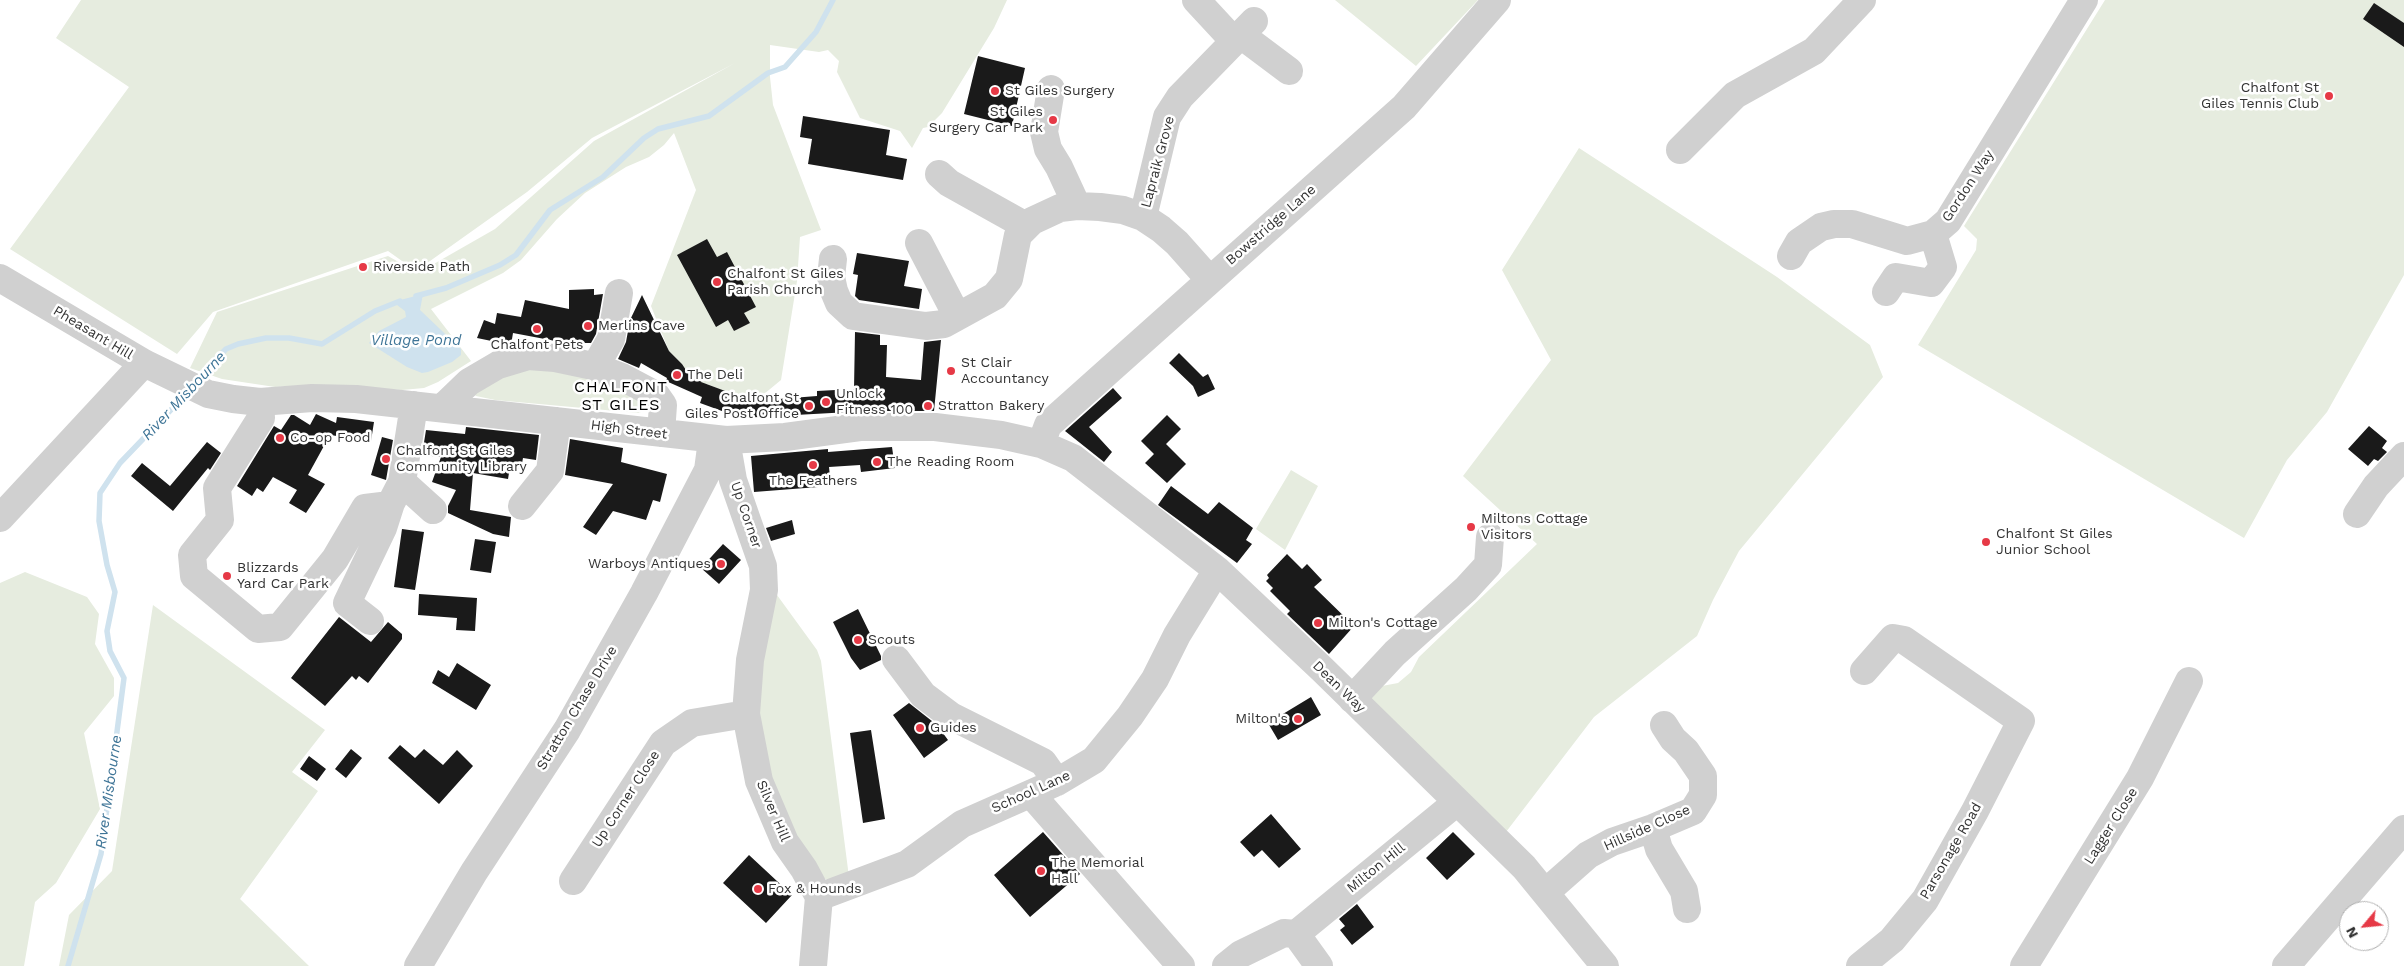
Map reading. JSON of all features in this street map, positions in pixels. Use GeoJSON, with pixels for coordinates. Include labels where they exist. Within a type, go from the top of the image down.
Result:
{"type":"FeatureCollection","features":[{"type":"Feature","properties":{"kind":"street"},"geometry":{"type":"LineString","coordinates":[[1196,0],[1243,32],[1289,71]]}},
{"type":"Feature","properties":{"kind":"street","name":"Bowstridge Lane"},"geometry":{"type":"LineString","coordinates":[[1041,444],[1048,425],[1209,279],[1404,107],[1497,0]]}},
{"type":"Feature","properties":{"kind":"street"},"geometry":{"type":"LineString","coordinates":[[1680,150],[1735,95],[1814,51],[1862,0]]}},
{"type":"Feature","properties":{"kind":"street","name":"Gordon Way"},"geometry":{"type":"LineString","coordinates":[[1791,256],[1799,242],[1820,227],[1834,224],[1852,224],[1907,241],[1933,234],[1948,220],[2084,0]]}},
{"type":"Feature","properties":{"kind":"street","name":"Lapraik Grove"},"geometry":{"type":"LineString","coordinates":[[1143,217],[1167,117],[1180,97],[1243,32]]}},
{"type":"Feature","properties":{"kind":"street"},"geometry":{"type":"LineString","coordinates":[[1051,89],[1044,132],[1048,149],[1060,167],[1077,206]]}},
{"type":"Feature","properties":{"kind":"street"},"geometry":{"type":"LineString","coordinates":[[939,174],[949,183],[1026,226]]}},
{"type":"Feature","properties":{"kind":"street"},"geometry":{"type":"LineString","coordinates":[[833,259],[831,277],[834,291],[839,303],[853,316],[926,326],[944,324],[995,296],[1010,280],[1018,235],[1026,226],[1045,214],[1060,208],[1077,206],[1123,210],[1143,217],[1177,243],[1209,279]]}},
{"type":"Feature","properties":{"kind":"street"},"geometry":{"type":"LineString","coordinates":[[1886,292],[1896,277],[1931,283],[1943,267],[1933,234]]}},
{"type":"Feature","properties":{"kind":"street"},"geometry":{"type":"LineString","coordinates":[[920,243],[957,316]]}},
{"type":"Feature","properties":{"kind":"street","name":"Pheasant Hill"},"geometry":{"type":"LineString","coordinates":[[0,278],[144,363],[198,389]]}},
{"type":"Feature","properties":{"kind":"street"},"geometry":{"type":"LineString","coordinates":[[595,367],[611,339],[619,293]]}},
{"type":"Feature","properties":{"kind":"street"},"geometry":{"type":"LineString","coordinates":[[442,408],[477,376],[513,359],[528,356],[555,358],[595,367],[656,395],[663,405],[661,434]]}},
{"type":"Feature","properties":{"kind":"street"},"geometry":{"type":"LineString","coordinates":[[0,518],[144,363]]}},
{"type":"Feature","properties":{"kind":"street","name":"High Street"},"geometry":{"type":"LineString","coordinates":[[198,389],[260,402],[312,398],[356,399],[719,440],[895,426],[954,429],[1001,435],[1041,444]]}},
{"type":"Feature","properties":{"kind":"street"},"geometry":{"type":"LineString","coordinates":[[260,402],[261,418],[217,488],[220,520],[192,555],[194,576],[258,629],[280,626],[335,559],[365,508],[396,492]]}},
{"type":"Feature","properties":{"kind":"street"},"geometry":{"type":"LineString","coordinates":[[370,621],[347,603],[383,528],[396,492],[414,405]]}},
{"type":"Feature","properties":{"kind":"street"},"geometry":{"type":"LineString","coordinates":[[522,506],[550,471],[557,421]]}},
{"type":"Feature","properties":{"kind":"street","name":"Up Corner"},"geometry":{"type":"LineString","coordinates":[[719,440],[763,566],[764,590]]}},
{"type":"Feature","properties":{"kind":"street","name":"Stratton Chase Drive"},"geometry":{"type":"LineString","coordinates":[[418,966],[474,872],[567,730],[644,594],[708,470],[719,440]]}},
{"type":"Feature","properties":{"kind":"street","name":"Dean Way"},"geometry":{"type":"LineString","coordinates":[[1041,444],[1073,458],[1217,570],[1317,675],[1352,699],[1546,892],[1605,966]]}},
{"type":"Feature","properties":{"kind":"street"},"geometry":{"type":"LineString","coordinates":[[2357,514],[2376,486],[2404,456]]}},
{"type":"Feature","properties":{"kind":"street"},"geometry":{"type":"LineString","coordinates":[[396,492],[433,510]]}},
{"type":"Feature","properties":{"kind":"street"},"geometry":{"type":"LineString","coordinates":[[1352,699],[1395,653],[1466,589],[1488,565],[1490,537]]}},
{"type":"Feature","properties":{"kind":"street","name":"School Lane"},"geometry":{"type":"LineString","coordinates":[[819,897],[907,864],[962,824],[1057,782],[1094,760],[1130,716],[1155,679],[1177,635],[1217,570]]}},
{"type":"Feature","properties":{"kind":"street","name":"Silver Hill"},"geometry":{"type":"LineString","coordinates":[[764,590],[750,660],[746,714],[759,782],[785,842],[804,869],[819,897]]}},
{"type":"Feature","properties":{"kind":"street","name":"Parsonage Road"},"geometry":{"type":"LineString","coordinates":[[1860,966],[1892,940],[1925,900],[1976,810],[2022,721],[1904,640],[1893,638],[1864,672]]}},
{"type":"Feature","properties":{"kind":"street"},"geometry":{"type":"LineString","coordinates":[[896,659],[923,695],[951,716],[1043,762],[1057,782]]}},
{"type":"Feature","properties":{"kind":"street","name":"Lagger Close"},"geometry":{"type":"LineString","coordinates":[[2024,966],[2140,778],[2189,681]]}},
{"type":"Feature","properties":{"kind":"street","name":"Up Corner Close"},"geometry":{"type":"LineString","coordinates":[[572,881],[663,743],[692,723],[746,714]]}},
{"type":"Feature","properties":{"kind":"street","name":"Hillside Close"},"geometry":{"type":"LineString","coordinates":[[1546,892],[1588,855],[1612,842],[1653,828],[1693,811],[1703,795],[1703,776],[1686,751],[1673,739],[1664,725]]}},
{"type":"Feature","properties":{"kind":"street"},"geometry":{"type":"LineString","coordinates":[[1031,794],[1181,966]]}},
{"type":"Feature","properties":{"kind":"street","name":"Milton Hill"},"geometry":{"type":"LineString","coordinates":[[1296,934],[1457,802]]}},
{"type":"Feature","properties":{"kind":"street"},"geometry":{"type":"LineString","coordinates":[[1653,828],[1659,849],[1684,891],[1687,909]]}},
{"type":"Feature","properties":{"kind":"street"},"geometry":{"type":"LineString","coordinates":[[2286,966],[2404,829]]}},
{"type":"Feature","properties":{"kind":"street"},"geometry":{"type":"LineString","coordinates":[[813,966],[819,897]]}},
{"type":"Feature","properties":{"kind":"street"},"geometry":{"type":"LineString","coordinates":[[1226,966],[1241,954],[1284,933],[1296,934],[1319,966]]}},
{"type":"Feature","properties":{"kind":"shaded area"},"geometry":{"type":"Polygon","coordinates":[[[81,0],[1007,0],[994,28],[942,113],[928,127],[923,128],[912,148],[900,131],[860,118],[837,72],[839,61],[828,50],[819,52],[770,45],[770,77],[773,105],[821,230],[800,237],[797,281],[781,380],[758,399],[754,399],[739,397],[707,384],[702,397],[695,394],[702,380],[688,373],[669,351],[651,306],[696,190],[674,133],[664,145],[649,157],[626,167],[585,193],[557,219],[521,260],[503,273],[431,309],[471,361],[438,382],[424,388],[402,390],[311,385],[275,387],[222,379],[190,368],[217,312],[388,256],[418,273],[495,229],[594,141],[735,63],[592,138],[527,192],[416,271],[388,251],[213,312],[177,354],[10,249],[129,87],[56,38],[81,0]]]}},
{"type":"Feature","properties":{"kind":"shaded area"},"geometry":{"type":"Polygon","coordinates":[[[1335,0],[1478,0],[1416,66],[1335,0]]]}},
{"type":"Feature","properties":{"kind":"shaded area"},"geometry":{"type":"Polygon","coordinates":[[[2105,0],[2404,0],[2404,275],[2327,412],[2287,460],[2244,538],[1918,345],[1976,250],[1977,239],[1964,226],[2105,0]]]}},
{"type":"Feature","properties":{"kind":"shaded area"},"geometry":{"type":"Polygon","coordinates":[[[1579,148],[1777,277],[1870,345],[1883,377],[1739,551],[1713,600],[1697,636],[1594,717],[1506,832],[1370,699],[1382,686],[1398,683],[1411,672],[1419,657],[1537,544],[1463,476],[1551,360],[1502,270],[1579,148]]]}},
{"type":"Feature","properties":{"kind":"shaded area"},"geometry":{"type":"Polygon","coordinates":[[[508,366],[594,374],[649,404],[645,411],[638,413],[495,400],[474,394],[508,366]]]}},
{"type":"Feature","properties":{"kind":"shaded area"},"geometry":{"type":"Polygon","coordinates":[[[1291,470],[1318,486],[1285,550],[1256,529],[1291,470]]]}},
{"type":"Feature","properties":{"kind":"shaded area"},"geometry":{"type":"Polygon","coordinates":[[[25,572],[87,597],[99,614],[95,644],[114,678],[114,696],[84,733],[100,809],[56,883],[35,902],[24,966],[0,966],[0,583],[25,572]]]}},
{"type":"Feature","properties":{"kind":"shaded area"},"geometry":{"type":"Polygon","coordinates":[[[777,595],[817,650],[821,661],[849,877],[830,881],[821,877],[776,805],[754,713],[772,596],[777,595]]]}},
{"type":"Feature","properties":{"kind":"shaded area"},"geometry":{"type":"Polygon","coordinates":[[[153,605],[325,730],[292,772],[318,791],[240,899],[309,966],[59,966],[69,915],[112,871],[153,605]]]}},
{"type":"Feature","properties":{"kind":"water","name":"Village Pond"},"geometry":{"type":"Polygon","coordinates":[[[423,294],[420,310],[461,349],[461,355],[452,362],[422,373],[407,367],[369,343],[379,331],[406,317],[405,311],[393,302],[423,294]]]}},
{"type":"Feature","properties":{"kind":"building"},"geometry":{"type":"Polygon","coordinates":[[[2374,3],[2404,23],[2404,47],[2363,19],[2374,3]]]}},
{"type":"Feature","properties":{"kind":"building","name":"St Giles Surgery"},"geometry":{"type":"Polygon","coordinates":[[[978,56],[1025,68],[1012,126],[964,114],[978,56]]]}},
{"type":"Feature","properties":{"kind":"building"},"geometry":{"type":"Polygon","coordinates":[[[803,116],[890,130],[886,155],[907,159],[903,180],[808,164],[812,139],[800,137],[803,116]]]}},
{"type":"Feature","properties":{"kind":"building","name":"Chalfont St Giles Parish Church"},"geometry":{"type":"Polygon","coordinates":[[[707,239],[717,257],[727,252],[756,307],[744,313],[750,323],[734,331],[728,320],[716,327],[677,255],[707,239]]]}},
{"type":"Feature","properties":{"kind":"building"},"geometry":{"type":"Polygon","coordinates":[[[857,253],[909,261],[904,286],[922,289],[919,309],[859,300],[855,296],[858,275],[853,274],[857,253]]]}},
{"type":"Feature","properties":{"kind":"building"},"geometry":{"type":"Polygon","coordinates":[[[594,289],[594,295],[603,294],[596,334],[591,343],[566,343],[513,333],[511,345],[477,338],[484,320],[495,324],[497,313],[521,317],[525,300],[569,309],[569,290],[594,289]]]}},
{"type":"Feature","properties":{"kind":"building"},"geometry":{"type":"Polygon","coordinates":[[[642,295],[669,351],[688,373],[702,380],[701,382],[744,398],[780,401],[779,399],[817,396],[817,391],[854,389],[855,332],[880,335],[880,345],[887,345],[886,377],[921,380],[924,342],[941,340],[934,411],[868,411],[741,418],[700,403],[702,397],[666,381],[667,378],[641,363],[639,368],[618,359],[626,342],[630,320],[642,295]]]}},
{"type":"Feature","properties":{"kind":"building"},"geometry":{"type":"Polygon","coordinates":[[[1179,353],[1203,377],[1208,374],[1215,389],[1198,397],[1193,386],[1169,363],[1179,353]]]}},
{"type":"Feature","properties":{"kind":"building"},"geometry":{"type":"Polygon","coordinates":[[[1113,388],[1122,398],[1089,427],[1112,452],[1104,462],[1065,431],[1113,388]]]}},
{"type":"Feature","properties":{"kind":"building"},"geometry":{"type":"Polygon","coordinates":[[[316,414],[336,423],[337,417],[374,422],[371,441],[330,435],[308,475],[325,484],[306,513],[289,503],[297,490],[273,477],[263,492],[257,488],[252,496],[237,486],[274,426],[281,430],[291,415],[310,425],[316,414]]]}},
{"type":"Feature","properties":{"kind":"building"},"geometry":{"type":"Polygon","coordinates":[[[1167,415],[1181,429],[1166,444],[1186,464],[1167,483],[1145,463],[1154,454],[1141,441],[1167,415]]]}},
{"type":"Feature","properties":{"kind":"building"},"geometry":{"type":"Polygon","coordinates":[[[2369,426],[2387,441],[2382,448],[2387,452],[2378,461],[2374,459],[2368,466],[2348,449],[2369,426]]]}},
{"type":"Feature","properties":{"kind":"building"},"geometry":{"type":"Polygon","coordinates":[[[466,427],[539,435],[536,460],[523,458],[521,469],[510,467],[508,479],[473,473],[470,510],[511,517],[509,537],[493,534],[448,513],[448,506],[456,490],[432,482],[441,457],[422,455],[426,430],[465,434],[466,427]]]}},
{"type":"Feature","properties":{"kind":"building","name":"Chalfont St Giles Community Library"},"geometry":{"type":"Polygon","coordinates":[[[382,437],[393,440],[386,480],[371,475],[382,437]]]}},
{"type":"Feature","properties":{"kind":"building"},"geometry":{"type":"Polygon","coordinates":[[[570,439],[623,448],[621,462],[667,474],[660,502],[653,500],[646,520],[613,511],[596,535],[583,527],[613,484],[565,475],[570,439]]]}},
{"type":"Feature","properties":{"kind":"building"},"geometry":{"type":"Polygon","coordinates":[[[207,442],[221,453],[210,470],[208,468],[173,511],[131,476],[142,463],[170,486],[207,442]]]}},
{"type":"Feature","properties":{"kind":"building"},"geometry":{"type":"Polygon","coordinates":[[[892,447],[895,468],[861,472],[860,465],[829,467],[831,486],[754,492],[751,456],[828,449],[828,452],[892,447]]]}},
{"type":"Feature","properties":{"kind":"building"},"geometry":{"type":"Polygon","coordinates":[[[1171,486],[1208,514],[1219,502],[1253,528],[1246,540],[1252,544],[1237,563],[1158,505],[1171,486]]]}},
{"type":"Feature","properties":{"kind":"building"},"geometry":{"type":"Polygon","coordinates":[[[792,520],[795,534],[771,541],[766,528],[792,520]]]}},
{"type":"Feature","properties":{"kind":"building"},"geometry":{"type":"Polygon","coordinates":[[[402,529],[424,532],[415,590],[394,587],[402,529]]]}},
{"type":"Feature","properties":{"kind":"building"},"geometry":{"type":"Polygon","coordinates":[[[475,539],[496,542],[491,573],[470,570],[475,539]]]}},
{"type":"Feature","properties":{"kind":"building","name":"Warboys Antiques"},"geometry":{"type":"Polygon","coordinates":[[[723,544],[741,560],[719,584],[701,568],[723,544]]]}},
{"type":"Feature","properties":{"kind":"building"},"geometry":{"type":"Polygon","coordinates":[[[1287,554],[1302,569],[1307,564],[1322,580],[1314,587],[1354,626],[1329,654],[1287,614],[1290,611],[1270,591],[1273,588],[1266,581],[1269,578],[1267,575],[1287,554]]]}},
{"type":"Feature","properties":{"kind":"building"},"geometry":{"type":"Polygon","coordinates":[[[419,594],[477,598],[475,631],[456,630],[457,618],[418,615],[419,594]]]}},
{"type":"Feature","properties":{"kind":"building","name":"Scouts"},"geometry":{"type":"Polygon","coordinates":[[[858,609],[881,656],[881,660],[860,670],[851,658],[833,622],[858,609]]]}},
{"type":"Feature","properties":{"kind":"building"},"geometry":{"type":"Polygon","coordinates":[[[339,617],[371,642],[388,622],[402,634],[402,639],[368,683],[359,676],[356,680],[352,676],[325,706],[291,678],[339,617]]]}},
{"type":"Feature","properties":{"kind":"building"},"geometry":{"type":"Polygon","coordinates":[[[457,663],[491,685],[476,710],[432,683],[438,670],[449,677],[457,663]]]}},
{"type":"Feature","properties":{"kind":"building"},"geometry":{"type":"Polygon","coordinates":[[[1311,697],[1321,715],[1278,740],[1268,723],[1311,697]]]}},
{"type":"Feature","properties":{"kind":"building","name":"Guides"},"geometry":{"type":"Polygon","coordinates":[[[909,703],[937,725],[948,740],[924,758],[893,715],[909,703]]]}},
{"type":"Feature","properties":{"kind":"building"},"geometry":{"type":"Polygon","coordinates":[[[871,730],[885,819],[863,823],[850,733],[871,730]]]}},
{"type":"Feature","properties":{"kind":"building"},"geometry":{"type":"Polygon","coordinates":[[[400,745],[415,758],[424,749],[443,765],[457,750],[473,766],[439,804],[388,758],[400,745]]]}},
{"type":"Feature","properties":{"kind":"building"},"geometry":{"type":"Polygon","coordinates":[[[351,749],[362,758],[346,778],[335,769],[351,749]]]}},
{"type":"Feature","properties":{"kind":"building"},"geometry":{"type":"Polygon","coordinates":[[[309,756],[326,769],[317,781],[300,769],[309,756]]]}},
{"type":"Feature","properties":{"kind":"building"},"geometry":{"type":"Polygon","coordinates":[[[1271,814],[1301,849],[1279,868],[1262,850],[1254,857],[1240,842],[1271,814]]]}},
{"type":"Feature","properties":{"kind":"building","name":"The Memorial Hall"},"geometry":{"type":"Polygon","coordinates":[[[1043,832],[1080,874],[1030,917],[994,875],[1043,832]]]}},
{"type":"Feature","properties":{"kind":"building"},"geometry":{"type":"Polygon","coordinates":[[[1453,832],[1475,854],[1447,880],[1426,858],[1453,832]]]}},
{"type":"Feature","properties":{"kind":"building","name":"Fox & Hounds"},"geometry":{"type":"Polygon","coordinates":[[[749,855],[792,895],[766,923],[723,883],[749,855]]]}},
{"type":"Feature","properties":{"kind":"building"},"geometry":{"type":"Polygon","coordinates":[[[1357,904],[1374,927],[1352,945],[1340,930],[1345,926],[1339,919],[1357,904]]]}},
{"type":"Feature","properties":{"kind":"waterway","name":"River Misbourne"},"geometry":{"type":"LineString","coordinates":[[416,296],[446,288],[500,265],[516,255],[550,210],[603,177],[644,138],[658,129],[709,116],[768,73],[785,67],[816,32],[833,0]]}},
{"type":"Feature","properties":{"kind":"waterway","name":"River Misbourne"},"geometry":{"type":"LineString","coordinates":[[196,380],[226,349],[238,344],[266,338],[289,338],[322,344],[375,311],[400,301]]}},
{"type":"Feature","properties":{"kind":"waterway","name":"River Misbourne"},"geometry":{"type":"LineString","coordinates":[[68,966],[101,854],[124,678],[110,651],[107,631],[115,592],[107,565],[99,521],[100,493],[120,463],[188,392]]}},
{"type":"Feature","properties":{"kind":"place","name":"St Giles Surgery"},"geometry":{"type":"Point","coordinates":[995,91]}},
{"type":"Feature","properties":{"kind":"place","name":"Chalfont St Giles Tennis Club"},"geometry":{"type":"Point","coordinates":[2329,96]}},
{"type":"Feature","properties":{"kind":"place","name":"St Giles Surgery Car Park"},"geometry":{"type":"Point","coordinates":[1053,120]}},
{"type":"Feature","properties":{"kind":"place","name":"Riverside Path"},"geometry":{"type":"Point","coordinates":[363,267]}},
{"type":"Feature","properties":{"kind":"place","name":"Chalfont St Giles Parish Church"},"geometry":{"type":"Point","coordinates":[717,282]}},
{"type":"Feature","properties":{"kind":"place","name":"Merlins Cave"},"geometry":{"type":"Point","coordinates":[588,326]}},
{"type":"Feature","properties":{"kind":"place","name":"Chalfont Pets"},"geometry":{"type":"Point","coordinates":[537,329]}},
{"type":"Feature","properties":{"kind":"place","name":"St Clair Accountancy"},"geometry":{"type":"Point","coordinates":[951,371]}},
{"type":"Feature","properties":{"kind":"place","name":"The Deli"},"geometry":{"type":"Point","coordinates":[677,375]}},
{"type":"Feature","properties":{"kind":"place","name":"Unlock Fitness 100"},"geometry":{"type":"Point","coordinates":[826,402]}},
{"type":"Feature","properties":{"kind":"place","name":"Chalfont St Giles Post Office"},"geometry":{"type":"Point","coordinates":[809,406]}},
{"type":"Feature","properties":{"kind":"place","name":"Stratton Bakery"},"geometry":{"type":"Point","coordinates":[928,406]}},
{"type":"Feature","properties":{"kind":"place","name":"Co-op Food"},"geometry":{"type":"Point","coordinates":[280,438]}},
{"type":"Feature","properties":{"kind":"place","name":"Chalfont St Giles Community Library"},"geometry":{"type":"Point","coordinates":[386,459]}},
{"type":"Feature","properties":{"kind":"place","name":"The Reading Room"},"geometry":{"type":"Point","coordinates":[877,462]}},
{"type":"Feature","properties":{"kind":"place","name":"The Feathers"},"geometry":{"type":"Point","coordinates":[813,465]}},
{"type":"Feature","properties":{"kind":"place","name":"Miltons Cottage Visitors"},"geometry":{"type":"Point","coordinates":[1471,527]}},
{"type":"Feature","properties":{"kind":"place","name":"Chalfont St Giles Junior School"},"geometry":{"type":"Point","coordinates":[1986,542]}},
{"type":"Feature","properties":{"kind":"place","name":"Warboys Antiques"},"geometry":{"type":"Point","coordinates":[721,564]}},
{"type":"Feature","properties":{"kind":"place","name":"Blizzards Yard Car Park"},"geometry":{"type":"Point","coordinates":[227,576]}},
{"type":"Feature","properties":{"kind":"place","name":"Milton's Cottage"},"geometry":{"type":"Point","coordinates":[1318,623]}},
{"type":"Feature","properties":{"kind":"place","name":"Scouts"},"geometry":{"type":"Point","coordinates":[858,640]}},
{"type":"Feature","properties":{"kind":"place","name":"Milton's"},"geometry":{"type":"Point","coordinates":[1298,719]}},
{"type":"Feature","properties":{"kind":"place","name":"Guides"},"geometry":{"type":"Point","coordinates":[920,728]}},
{"type":"Feature","properties":{"kind":"place","name":"The Memorial Hall"},"geometry":{"type":"Point","coordinates":[1041,871]}},
{"type":"Feature","properties":{"kind":"place","name":"Fox & Hounds"},"geometry":{"type":"Point","coordinates":[758,889]}},
{"type":"Feature","properties":{"kind":"district","name":"CHALFONT ST GILES"},"geometry":{"type":"Point","coordinates":[621,396]}}]}
